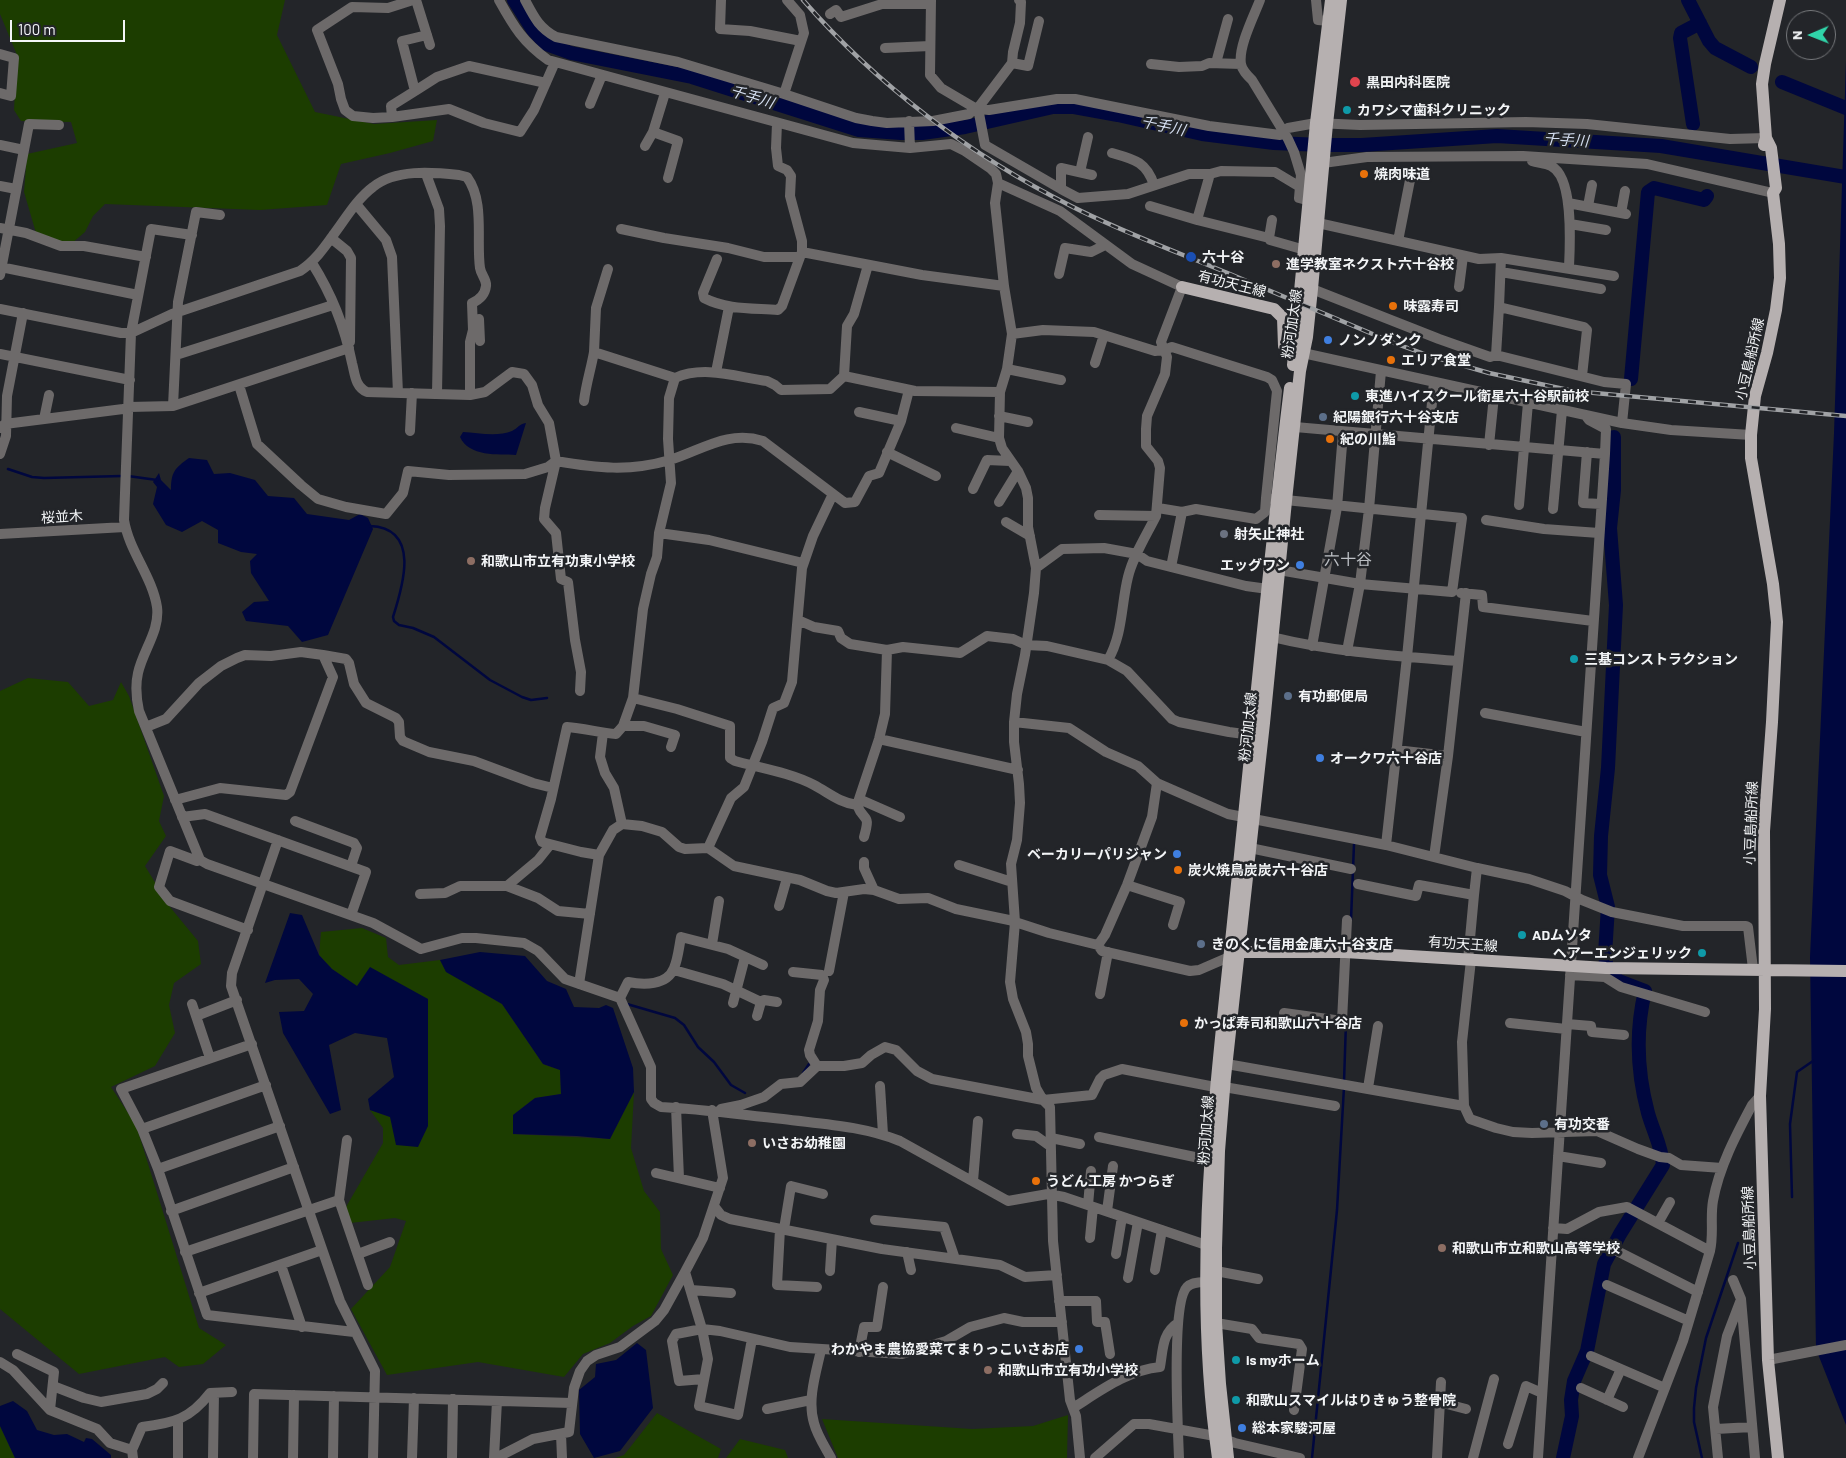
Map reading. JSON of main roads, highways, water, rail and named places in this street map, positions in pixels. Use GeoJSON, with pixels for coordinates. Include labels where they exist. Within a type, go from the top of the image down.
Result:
{"type":"FeatureCollection","features":[{"type":"Feature","properties":{"kind":"main road","name":"粉河加太線"},"geometry":{"type":"LineString","coordinates":[[1258,735],[1258,665],[1268,589],[1276,500],[1299,352],[1307,337],[1312,289],[1313,223],[1320,160],[1331,0]]}},
{"type":"Feature","properties":{"kind":"main road","name":"粉河加太線"},"geometry":{"type":"LineString","coordinates":[[1321,126],[1341,0]]}},
{"type":"Feature","properties":{"kind":"main road","name":"小豆島船所線"},"geometry":{"type":"LineString","coordinates":[[1778,1458],[1760,1096],[1765,1009],[1763,970],[1764,831],[1777,622],[1773,584],[1751,458],[1751,435],[1755,396],[1767,353],[1776,310],[1780,278],[1779,244],[1762,84],[1780,0]]}},
{"type":"Feature","properties":{"kind":"main road","name":"粉河加太線"},"geometry":{"type":"LineString","coordinates":[[1218,1458],[1220,1438],[1216,1271],[1211,1247],[1209,1160],[1220,1087],[1258,735],[1272,637],[1279,570],[1276,500],[1295,427],[1305,250],[1313,223],[1310,201],[1320,160]]}},
{"type":"Feature","properties":{"kind":"main road","name":"有功天王線"},"geometry":{"type":"LineString","coordinates":[[1182,287],[1274,309],[1283,318],[1284,346],[1287,349],[1299,352]]}},
{"type":"Feature","properties":{"kind":"main road","name":"粉河加太線"},"geometry":{"type":"LineString","coordinates":[[1234,954],[1250,848],[1249,818]]}},
{"type":"Feature","properties":{"kind":"main road","name":"有功天王線"},"geometry":{"type":"LineString","coordinates":[[1234,954],[1346,952],[1470,960],[1570,971],[1846,971]]}},
{"type":"Feature","properties":{"kind":"main road","name":"粉河加太線"},"geometry":{"type":"LineString","coordinates":[[1220,1087],[1219,1152],[1211,1247],[1205,1282],[1207,1331],[1220,1438],[1228,1458]]}},
{"type":"Feature","properties":{"kind":"waterway","name":"千手川"},"geometry":{"type":"LineString","coordinates":[[514,0],[533,30],[546,44],[571,53],[692,77],[859,130],[922,133],[965,127],[1053,107],[1074,107],[1202,134],[1274,143],[1362,145],[1497,136],[1661,146],[1846,177]]}},
{"type":"Feature","properties":{"kind":"waterway"},"geometry":{"type":"LineString","coordinates":[[1688,0],[1709,41],[1715,48],[1751,67]]}},
{"type":"Feature","properties":{"kind":"waterway"},"geometry":{"type":"LineString","coordinates":[[1693,124],[1680,38],[1681,33],[1700,23]]}},
{"type":"Feature","properties":{"kind":"waterway"},"geometry":{"type":"LineString","coordinates":[[1782,82],[1846,108]]}},
{"type":"Feature","properties":{"kind":"waterway"},"geometry":{"type":"LineString","coordinates":[[1631,379],[1648,192],[1654,188],[1704,200],[1707,196]]}},
{"type":"Feature","properties":{"kind":"waterway"},"geometry":{"type":"LineString","coordinates":[[1606,963],[1608,907],[1600,875],[1601,836],[1608,768],[1616,605],[1610,528],[1614,490],[1614,437]]}},
{"type":"Feature","properties":{"kind":"waterway"},"geometry":{"type":"LineString","coordinates":[[8,469],[32,477],[44,478],[122,476]]}},
{"type":"Feature","properties":{"kind":"waterway"},"geometry":{"type":"LineString","coordinates":[[128,476],[157,480]]}},
{"type":"Feature","properties":{"kind":"waterway"},"geometry":{"type":"LineString","coordinates":[[370,526],[386,529],[397,537],[402,547],[404,575],[393,617],[394,621],[399,625],[413,628],[434,637],[490,680],[522,697],[531,700],[547,698]]}},
{"type":"Feature","properties":{"kind":"waterway"},"geometry":{"type":"LineString","coordinates":[[1351,920],[1354,844]]}},
{"type":"Feature","properties":{"kind":"waterway"},"geometry":{"type":"LineString","coordinates":[[1563,1458],[1572,1416],[1571,1400],[1574,1381],[1587,1351],[1604,1264],[1620,1234],[1663,1165],[1641,1083],[1639,1037],[1645,991],[1619,981],[1610,974]]}},
{"type":"Feature","properties":{"kind":"waterway"},"geometry":{"type":"LineString","coordinates":[[627,1004],[675,1018],[684,1025],[698,1047],[714,1062],[731,1085],[745,1093]]}},
{"type":"Feature","properties":{"kind":"waterway"},"geometry":{"type":"LineString","coordinates":[[1344,1082],[1346,1022]]}},
{"type":"Feature","properties":{"kind":"waterway"},"geometry":{"type":"LineString","coordinates":[[1792,1197],[1790,1124],[1797,1072],[1813,1061]]}},
{"type":"Feature","properties":{"kind":"waterway"},"geometry":{"type":"LineString","coordinates":[[803,1073],[809,1064]]}},
{"type":"Feature","properties":{"kind":"waterway"},"geometry":{"type":"LineString","coordinates":[[1312,1458],[1337,1210],[1344,1087]]}},
{"type":"Feature","properties":{"kind":"waterway"},"geometry":{"type":"LineString","coordinates":[[1702,1458],[1694,1422],[1696,1388],[1706,1338],[1738,1243]]}},
{"type":"Feature","properties":{"kind":"railway"},"geometry":{"type":"LineString","coordinates":[[803,0],[862,61],[927,116],[961,141],[1034,186],[1071,206],[1150,242],[1394,343],[1430,356],[1489,373],[1573,391],[1846,416]]}},
{"type":"Feature","properties":{"kind":"place","name":"黒田内科医院"},"geometry":{"type":"Point","coordinates":[1355,82]}},
{"type":"Feature","properties":{"kind":"place","name":"カワシマ歯科クリニック"},"geometry":{"type":"Point","coordinates":[1347,110]}},
{"type":"Feature","properties":{"kind":"place","name":"焼肉味道"},"geometry":{"type":"Point","coordinates":[1364,174]}},
{"type":"Feature","properties":{"kind":"place","name":"六十谷"},"geometry":{"type":"Point","coordinates":[1191,257]}},
{"type":"Feature","properties":{"kind":"place","name":"進学教室ネクスト六十谷校"},"geometry":{"type":"Point","coordinates":[1276,264]}},
{"type":"Feature","properties":{"kind":"place","name":"味露寿司"},"geometry":{"type":"Point","coordinates":[1393,306]}},
{"type":"Feature","properties":{"kind":"place","name":"ノンノダンク"},"geometry":{"type":"Point","coordinates":[1328,340]}},
{"type":"Feature","properties":{"kind":"place","name":"エリア食堂"},"geometry":{"type":"Point","coordinates":[1391,360]}},
{"type":"Feature","properties":{"kind":"place","name":"東進ハイスクール衛星六十谷駅前校"},"geometry":{"type":"Point","coordinates":[1355,396]}},
{"type":"Feature","properties":{"kind":"place","name":"紀陽銀行六十谷支店"},"geometry":{"type":"Point","coordinates":[1323,417]}},
{"type":"Feature","properties":{"kind":"place","name":"紀の川鮨"},"geometry":{"type":"Point","coordinates":[1330,439]}},
{"type":"Feature","properties":{"kind":"place","name":"射矢止神社"},"geometry":{"type":"Point","coordinates":[1224,534]}},
{"type":"Feature","properties":{"kind":"place","name":"和歌山市立有功東小学校"},"geometry":{"type":"Point","coordinates":[471,561]}},
{"type":"Feature","properties":{"kind":"place","name":"エッグワン"},"geometry":{"type":"Point","coordinates":[1300,565]}},
{"type":"Feature","properties":{"kind":"place","name":"三基コンストラクション"},"geometry":{"type":"Point","coordinates":[1574,659]}},
{"type":"Feature","properties":{"kind":"place","name":"有功郵便局"},"geometry":{"type":"Point","coordinates":[1288,696]}},
{"type":"Feature","properties":{"kind":"place","name":"オークワ六十谷店"},"geometry":{"type":"Point","coordinates":[1320,758]}},
{"type":"Feature","properties":{"kind":"place","name":"ベーカリーパリジャン"},"geometry":{"type":"Point","coordinates":[1177,854]}},
{"type":"Feature","properties":{"kind":"place","name":"炭火焼鳥炭炭六十谷店"},"geometry":{"type":"Point","coordinates":[1178,870]}},
{"type":"Feature","properties":{"kind":"place","name":"ADムソタ"},"geometry":{"type":"Point","coordinates":[1522,935]}},
{"type":"Feature","properties":{"kind":"place","name":"きのくに信用金庫六十谷支店"},"geometry":{"type":"Point","coordinates":[1201,944]}},
{"type":"Feature","properties":{"kind":"place","name":"ヘアーエンジェリック"},"geometry":{"type":"Point","coordinates":[1702,953]}},
{"type":"Feature","properties":{"kind":"place","name":"かっぱ寿司和歌山六十谷店"},"geometry":{"type":"Point","coordinates":[1184,1023]}},
{"type":"Feature","properties":{"kind":"place","name":"有功交番"},"geometry":{"type":"Point","coordinates":[1544,1124]}},
{"type":"Feature","properties":{"kind":"place","name":"いさお幼稚園"},"geometry":{"type":"Point","coordinates":[752,1143]}},
{"type":"Feature","properties":{"kind":"place","name":"うどん工房 かつらぎ"},"geometry":{"type":"Point","coordinates":[1036,1181]}},
{"type":"Feature","properties":{"kind":"place","name":"和歌山市立和歌山高等学校"},"geometry":{"type":"Point","coordinates":[1442,1248]}},
{"type":"Feature","properties":{"kind":"place","name":"わかやま農協愛菜てまりっこいさお店"},"geometry":{"type":"Point","coordinates":[1079,1349]}},
{"type":"Feature","properties":{"kind":"place","name":"is myホーム"},"geometry":{"type":"Point","coordinates":[1236,1360]}},
{"type":"Feature","properties":{"kind":"place","name":"和歌山市立有功小学校"},"geometry":{"type":"Point","coordinates":[988,1370]}},
{"type":"Feature","properties":{"kind":"place","name":"和歌山スマイルはりきゅう整骨院"},"geometry":{"type":"Point","coordinates":[1236,1400]}},
{"type":"Feature","properties":{"kind":"place","name":"総本家駿河屋"},"geometry":{"type":"Point","coordinates":[1242,1428]}},
{"type":"Feature","properties":{"kind":"district","name":"六十谷"},"geometry":{"type":"Point","coordinates":[1348,560]}}]}
